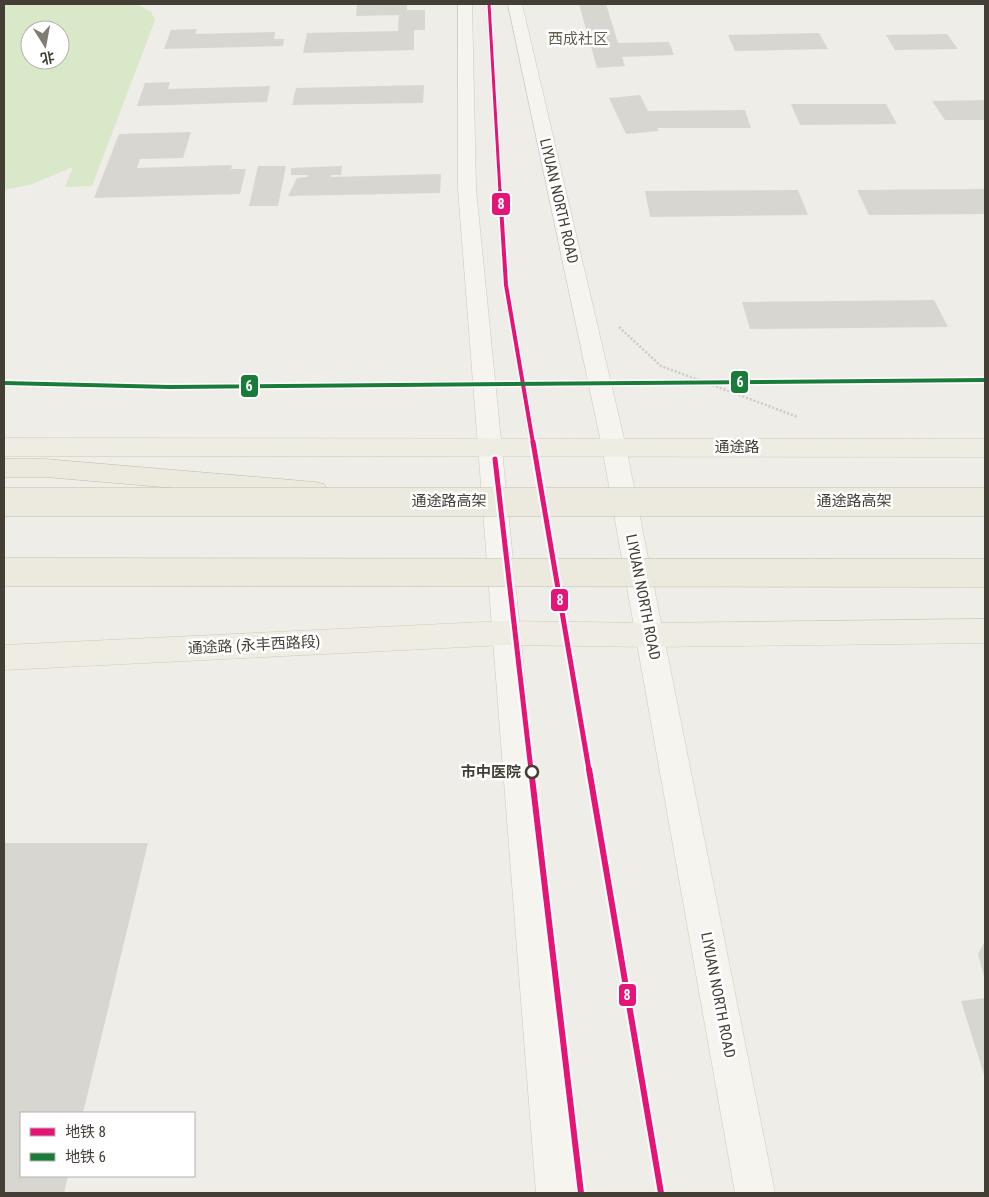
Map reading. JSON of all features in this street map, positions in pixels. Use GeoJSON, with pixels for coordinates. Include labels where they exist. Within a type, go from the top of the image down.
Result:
{"type":"FeatureCollection","features":[{"type":"Feature","properties":{"kind":"highway"},"geometry":{"type":"LineString","coordinates":[[4,468],[45,468],[424,501]]}},
{"type":"Feature","properties":{"kind":"highway","name":"通途路高架"},"geometry":{"type":"LineString","coordinates":[[4,502],[985,502]]}},
{"type":"Feature","properties":{"kind":"highway"},"geometry":{"type":"LineString","coordinates":[[4,572],[985,574]]}},
{"type":"Feature","properties":{"kind":"main road"},"geometry":{"type":"LineString","coordinates":[[465,4],[467,189],[488,447],[556,1193]]}},
{"type":"Feature","properties":{"kind":"main road","name":"LIYUAN NORTH ROAD"},"geometry":{"type":"LineString","coordinates":[[515,4],[614,447],[755,1193]]}},
{"type":"Feature","properties":{"kind":"main road"},"geometry":{"type":"LineString","coordinates":[[4,447],[488,447]]}},
{"type":"Feature","properties":{"kind":"main road","name":"通途路"},"geometry":{"type":"LineString","coordinates":[[488,447],[985,448]]}},
{"type":"Feature","properties":{"kind":"main road"},"geometry":{"type":"LineString","coordinates":[[505,633],[651,635],[985,631]]}},
{"type":"Feature","properties":{"kind":"main road","name":"通途路 (永丰西路段)"},"geometry":{"type":"LineString","coordinates":[[4,658],[505,633]]}},
{"type":"Feature","properties":{"kind":"path"},"geometry":{"type":"LineString","coordinates":[[615,323],[661,366],[801,418]]}},
{"type":"Feature","properties":{"kind":"green space"},"geometry":{"type":"Polygon","coordinates":[[[4,4],[137,4],[151,12],[155,20],[92,186],[65,187],[73,167],[32,184],[4,190],[4,4]]]}},
{"type":"Feature","properties":{"kind":"building"},"geometry":{"type":"Polygon","coordinates":[[[357,4],[407,4],[407,10],[425,10],[425,30],[414,30],[414,50],[303,53],[307,33],[398,31],[399,15],[356,16],[357,4]]]}},
{"type":"Feature","properties":{"kind":"building"},"geometry":{"type":"Polygon","coordinates":[[[579,4],[606,4],[618,43],[669,42],[674,55],[622,57],[625,66],[597,68],[579,4]]]}},
{"type":"Feature","properties":{"kind":"building"},"geometry":{"type":"Polygon","coordinates":[[[197,29],[195,34],[275,32],[274,39],[284,39],[283,46],[164,49],[171,30],[197,29]]]}},
{"type":"Feature","properties":{"kind":"building"},"geometry":{"type":"Polygon","coordinates":[[[819,33],[828,49],[735,51],[728,35],[819,33]]]}},
{"type":"Feature","properties":{"kind":"building"},"geometry":{"type":"Polygon","coordinates":[[[947,34],[958,49],[895,50],[886,35],[947,34]]]}},
{"type":"Feature","properties":{"kind":"building"},"geometry":{"type":"Polygon","coordinates":[[[170,82],[168,89],[270,86],[267,102],[137,106],[145,83],[170,82]]]}},
{"type":"Feature","properties":{"kind":"building"},"geometry":{"type":"Polygon","coordinates":[[[424,85],[423,103],[292,105],[296,88],[424,85]]]}},
{"type":"Feature","properties":{"kind":"building"},"geometry":{"type":"Polygon","coordinates":[[[640,95],[648,111],[745,110],[751,128],[657,128],[659,131],[626,134],[609,98],[640,95]]]}},
{"type":"Feature","properties":{"kind":"building"},"geometry":{"type":"Polygon","coordinates":[[[985,100],[985,120],[945,120],[932,101],[985,100]]]}},
{"type":"Feature","properties":{"kind":"building"},"geometry":{"type":"Polygon","coordinates":[[[791,104],[886,104],[897,124],[800,125],[791,104]]]}},
{"type":"Feature","properties":{"kind":"building"},"geometry":{"type":"Polygon","coordinates":[[[191,132],[183,158],[140,159],[137,168],[232,165],[231,169],[246,169],[240,194],[94,198],[119,134],[191,132]]]}},
{"type":"Feature","properties":{"kind":"building"},"geometry":{"type":"Polygon","coordinates":[[[258,166],[286,166],[278,206],[249,206],[258,166]]]}},
{"type":"Feature","properties":{"kind":"building"},"geometry":{"type":"Polygon","coordinates":[[[342,166],[341,175],[331,175],[331,177],[441,174],[440,193],[288,196],[297,178],[307,177],[308,175],[291,175],[291,168],[342,166]]]}},
{"type":"Feature","properties":{"kind":"building"},"geometry":{"type":"Polygon","coordinates":[[[985,189],[985,214],[869,215],[857,190],[985,189]]]}},
{"type":"Feature","properties":{"kind":"building"},"geometry":{"type":"Polygon","coordinates":[[[798,190],[808,215],[650,217],[645,191],[798,190]]]}},
{"type":"Feature","properties":{"kind":"building"},"geometry":{"type":"Polygon","coordinates":[[[934,300],[948,327],[750,329],[742,302],[934,300]]]}},
{"type":"Feature","properties":{"kind":"building"},"geometry":{"type":"Polygon","coordinates":[[[4,843],[148,843],[83,1112],[20,1112],[20,1177],[68,1177],[64,1193],[4,1193],[4,843]]]}},
{"type":"Feature","properties":{"kind":"building"},"geometry":{"type":"Polygon","coordinates":[[[985,941],[985,980],[978,954],[985,941]]]}},
{"type":"Feature","properties":{"kind":"building"},"geometry":{"type":"Polygon","coordinates":[[[985,998],[985,1078],[961,1001],[985,998]]]}},
{"type":"Feature","properties":{"kind":"metro line","name":"8"},"geometry":{"type":"LineString","coordinates":[[489,4],[506,285],[661,1193]]}},
{"type":"Feature","properties":{"kind":"metro line","name":"6"},"geometry":{"type":"LineString","coordinates":[[4,383],[170,387],[985,380]]}},
{"type":"Feature","properties":{"kind":"metro line","name":"8"},"geometry":{"type":"LineString","coordinates":[[495,459],[581,1193]]}},
{"type":"Feature","properties":{"kind":"place","name":"市中医院"},"geometry":{"type":"Point","coordinates":[532,772]}},
{"type":"Feature","properties":{"kind":"district","name":"西成社区"},"geometry":{"type":"Point","coordinates":[578,39]}}]}
